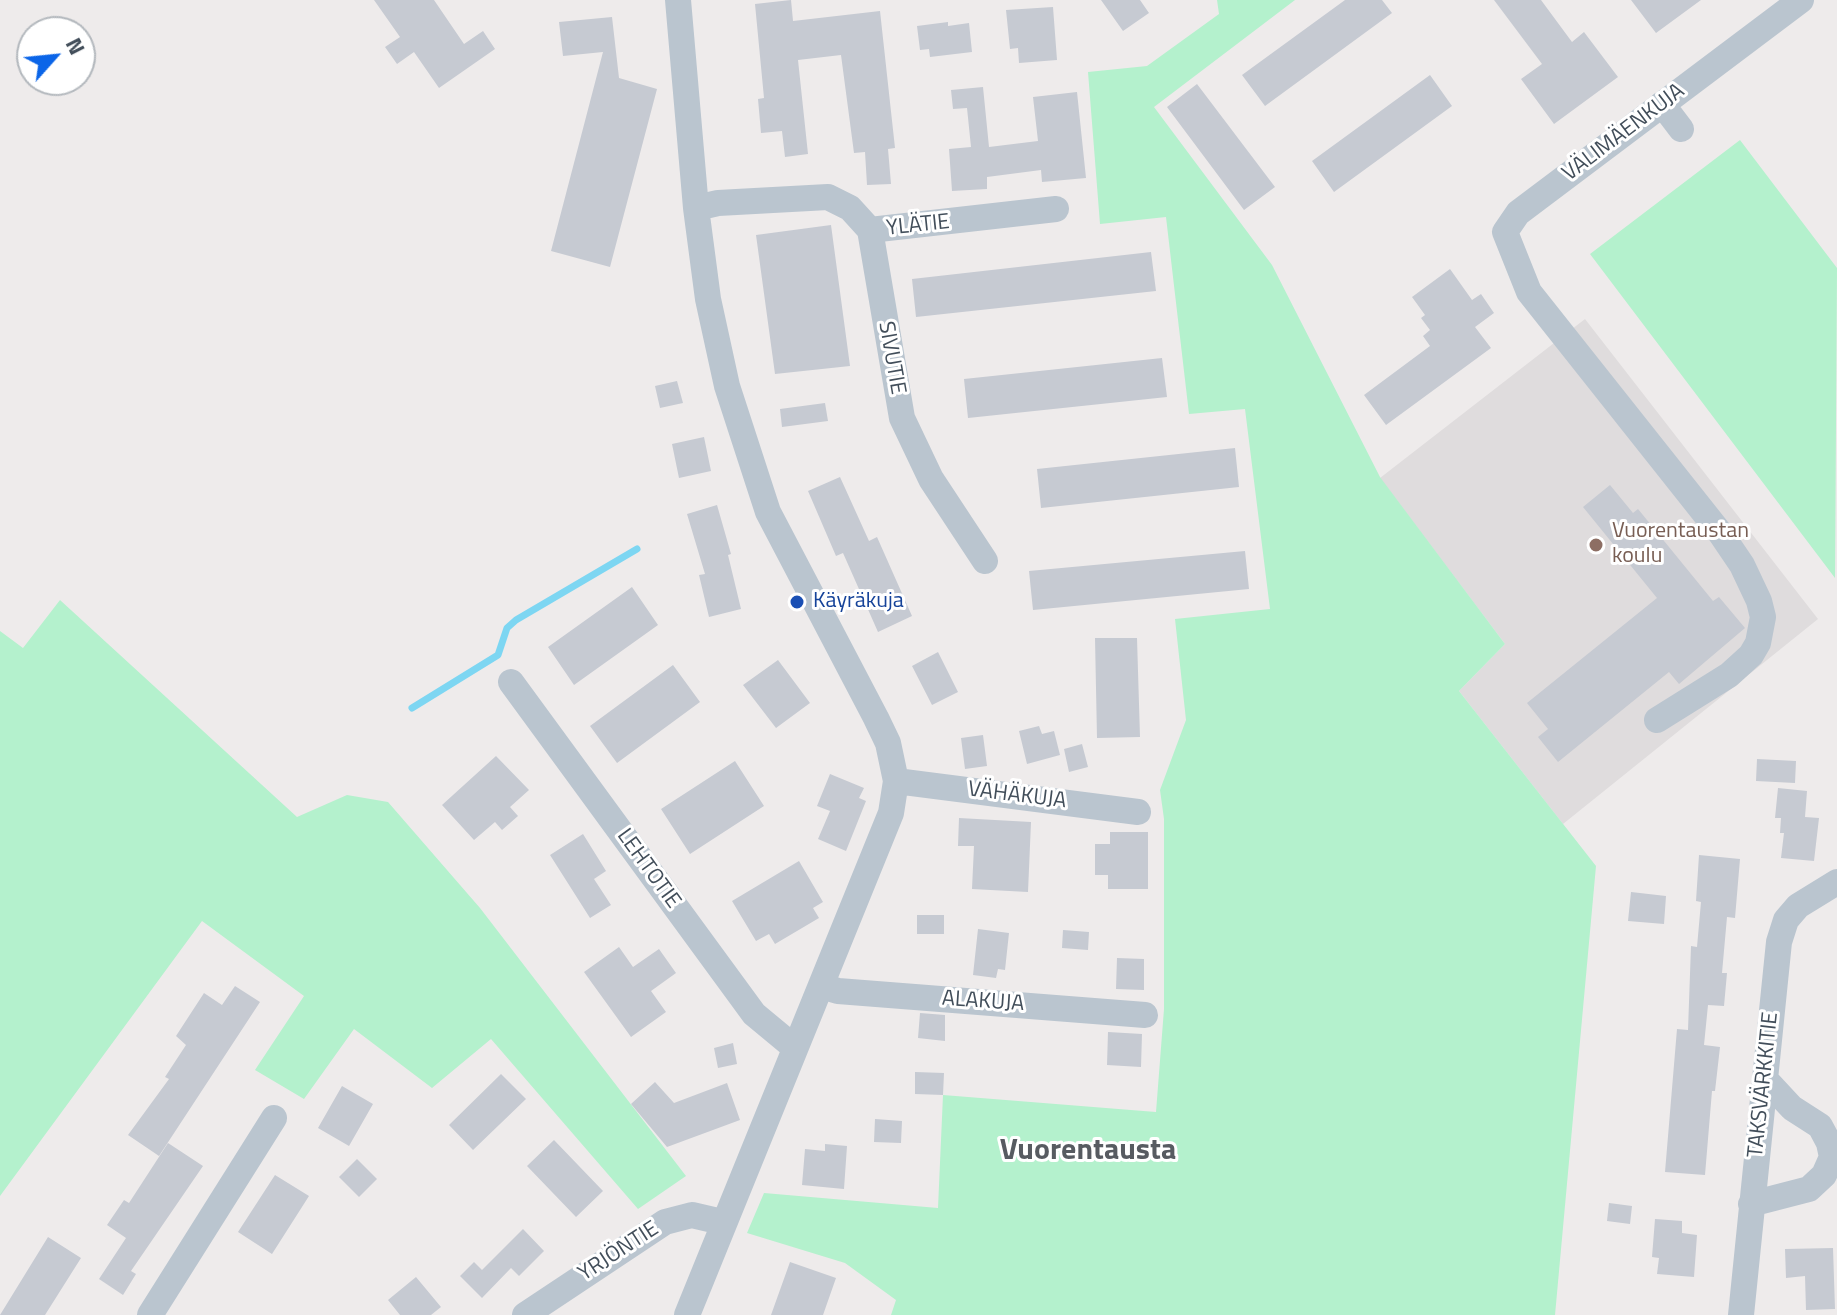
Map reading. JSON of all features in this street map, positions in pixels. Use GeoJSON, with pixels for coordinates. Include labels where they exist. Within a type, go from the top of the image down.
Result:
{"type":"FeatureCollection","features":[{"type":"Feature","properties":{"kind":"street"},"geometry":{"type":"LineString","coordinates":[[678,0],[696,208],[717,343],[754,477],[784,547],[888,743],[896,781],[891,813],[722,1222],[687,1315]]}},
{"type":"Feature","properties":{"kind":"street","name":"VÄLIMÄENKUJA"},"geometry":{"type":"LineString","coordinates":[[1657,720],[1729,675],[1751,655],[1761,629],[1759,601],[1742,565],[1721,534],[1529,292],[1505,232],[1518,213],[1801,0]]}},
{"type":"Feature","properties":{"kind":"street"},"geometry":{"type":"LineString","coordinates":[[1662,104],[1681,129]]}},
{"type":"Feature","properties":{"kind":"street","name":"YLÄTIE"},"geometry":{"type":"LineString","coordinates":[[696,208],[718,203],[828,197],[850,208],[870,230],[1056,209]]}},
{"type":"Feature","properties":{"kind":"street","name":"SIVUTIE"},"geometry":{"type":"LineString","coordinates":[[870,230],[902,418],[931,479],[985,561]]}},
{"type":"Feature","properties":{"kind":"street","name":"LEHTOTIE"},"geometry":{"type":"LineString","coordinates":[[511,682],[754,1014],[795,1048]]}},
{"type":"Feature","properties":{"kind":"street","name":"VÄHÄKUJA"},"geometry":{"type":"LineString","coordinates":[[896,781],[1138,812]]}},
{"type":"Feature","properties":{"kind":"street","name":"TAKSVÄRKKITIE"},"geometry":{"type":"LineString","coordinates":[[1741,1315],[1779,942],[1786,920],[1807,899],[1837,882]]}},
{"type":"Feature","properties":{"kind":"street","name":"ALAKUJA"},"geometry":{"type":"LineString","coordinates":[[821,986],[838,991],[1145,1015]]}},
{"type":"Feature","properties":{"kind":"street"},"geometry":{"type":"LineString","coordinates":[[1751,1204],[1809,1189],[1824,1175],[1832,1157],[1820,1126],[1792,1108],[1765,1079]]}},
{"type":"Feature","properties":{"kind":"street"},"geometry":{"type":"LineString","coordinates":[[150,1315],[274,1118]]}},
{"type":"Feature","properties":{"kind":"street","name":"YRJÖNTIE"},"geometry":{"type":"LineString","coordinates":[[525,1315],[665,1222],[692,1215],[722,1222]]}},
{"type":"Feature","properties":{"kind":"shaded area","name":"Vuorentaustan koulu"},"geometry":{"type":"Polygon","coordinates":[[[1585,319],[1818,619],[1563,824],[1459,691],[1505,644],[1380,478],[1585,319]]]}},
{"type":"Feature","properties":{"kind":"green space"},"geometry":{"type":"Polygon","coordinates":[[[1217,0],[1295,0],[1154,107],[1272,265],[1380,477],[1505,644],[1459,691],[1596,866],[1555,1315],[891,1315],[896,1300],[845,1263],[747,1233],[764,1193],[938,1208],[943,1095],[1156,1112],[1164,1009],[1164,819],[1160,790],[1186,720],[1175,619],[1270,609],[1245,409],[1189,414],[1166,217],[1100,224],[1088,72],[1147,66],[1219,14],[1217,0]]]}},
{"type":"Feature","properties":{"kind":"green space"},"geometry":{"type":"Polygon","coordinates":[[[1740,140],[1837,268],[1835,578],[1590,254],[1740,140]]]}},
{"type":"Feature","properties":{"kind":"green space"},"geometry":{"type":"Polygon","coordinates":[[[60,600],[297,817],[347,795],[388,802],[480,908],[686,1176],[638,1209],[491,1039],[432,1088],[354,1029],[304,1099],[255,1070],[304,996],[202,921],[0,1196],[0,631],[23,648],[60,600]]]}},
{"type":"Feature","properties":{"kind":"building"},"geometry":{"type":"Polygon","coordinates":[[[374,0],[434,0],[464,44],[483,31],[495,49],[439,88],[414,52],[397,64],[385,47],[400,37],[374,0]]]}},
{"type":"Feature","properties":{"kind":"building"},"geometry":{"type":"Polygon","coordinates":[[[791,0],[793,21],[880,11],[895,148],[888,149],[891,184],[867,185],[865,152],[854,153],[841,55],[798,60],[808,154],[785,157],[782,131],[761,133],[758,99],[764,98],[755,4],[791,0]]]}},
{"type":"Feature","properties":{"kind":"building"},"geometry":{"type":"Polygon","coordinates":[[[1101,0],[1140,0],[1149,13],[1123,31],[1101,0]]]}},
{"type":"Feature","properties":{"kind":"building"},"geometry":{"type":"Polygon","coordinates":[[[1345,0],[1382,0],[1392,13],[1265,106],[1242,75],[1345,0]]]}},
{"type":"Feature","properties":{"kind":"building"},"geometry":{"type":"Polygon","coordinates":[[[1494,0],[1541,0],[1572,42],[1584,32],[1618,77],[1554,124],[1521,79],[1542,64],[1494,0]]]}},
{"type":"Feature","properties":{"kind":"building"},"geometry":{"type":"Polygon","coordinates":[[[1631,0],[1701,0],[1656,33],[1631,0]]]}},
{"type":"Feature","properties":{"kind":"building"},"geometry":{"type":"Polygon","coordinates":[[[1053,7],[1057,60],[1019,63],[1018,48],[1010,49],[1006,10],[1053,7]]]}},
{"type":"Feature","properties":{"kind":"building"},"geometry":{"type":"Polygon","coordinates":[[[612,17],[619,78],[657,89],[610,267],[551,251],[603,52],[563,56],[559,22],[612,17]]]}},
{"type":"Feature","properties":{"kind":"building"},"geometry":{"type":"Polygon","coordinates":[[[948,22],[948,26],[969,23],[972,52],[930,57],[929,49],[920,50],[917,26],[948,22]]]}},
{"type":"Feature","properties":{"kind":"building"},"geometry":{"type":"Polygon","coordinates":[[[1430,75],[1452,106],[1334,192],[1312,161],[1430,75]]]}},
{"type":"Feature","properties":{"kind":"building"},"geometry":{"type":"Polygon","coordinates":[[[1197,84],[1275,187],[1244,210],[1167,107],[1197,84]]]}},
{"type":"Feature","properties":{"kind":"building"},"geometry":{"type":"Polygon","coordinates":[[[983,87],[989,147],[1038,141],[1033,97],[1077,92],[1086,178],[1042,182],[1041,170],[987,177],[987,189],[952,191],[949,149],[971,147],[967,108],[953,109],[951,90],[983,87]]]}},
{"type":"Feature","properties":{"kind":"building"},"geometry":{"type":"Polygon","coordinates":[[[831,225],[850,366],[775,374],[756,235],[831,225]]]}},
{"type":"Feature","properties":{"kind":"building"},"geometry":{"type":"Polygon","coordinates":[[[1151,252],[1156,291],[916,317],[912,279],[1151,252]]]}},
{"type":"Feature","properties":{"kind":"building"},"geometry":{"type":"Polygon","coordinates":[[[1450,269],[1472,300],[1481,294],[1494,313],[1475,327],[1491,348],[1386,425],[1364,395],[1430,346],[1423,336],[1430,330],[1421,318],[1425,315],[1412,297],[1450,269]]]}},
{"type":"Feature","properties":{"kind":"building"},"geometry":{"type":"Polygon","coordinates":[[[1162,358],[1167,397],[968,418],[964,379],[1162,358]]]}},
{"type":"Feature","properties":{"kind":"building"},"geometry":{"type":"Polygon","coordinates":[[[677,381],[683,403],[660,408],[655,386],[677,381]]]}},
{"type":"Feature","properties":{"kind":"building"},"geometry":{"type":"Polygon","coordinates":[[[825,403],[828,421],[782,427],[780,409],[825,403]]]}},
{"type":"Feature","properties":{"kind":"building"},"geometry":{"type":"Polygon","coordinates":[[[704,437],[711,471],[679,478],[672,444],[704,437]]]}},
{"type":"Feature","properties":{"kind":"building"},"geometry":{"type":"Polygon","coordinates":[[[1235,448],[1239,487],[1041,508],[1037,469],[1235,448]]]}},
{"type":"Feature","properties":{"kind":"building"},"geometry":{"type":"Polygon","coordinates":[[[840,477],[869,541],[877,537],[912,616],[878,632],[843,553],[836,556],[808,491],[840,477]]]}},
{"type":"Feature","properties":{"kind":"building"},"geometry":{"type":"Polygon","coordinates":[[[1610,485],[1633,513],[1638,509],[1713,601],[1719,597],[1745,628],[1679,684],[1669,672],[1558,762],[1538,737],[1548,729],[1527,703],[1657,598],[1583,507],[1610,485]]]}},
{"type":"Feature","properties":{"kind":"building"},"geometry":{"type":"Polygon","coordinates":[[[717,505],[731,554],[728,555],[741,609],[709,617],[699,575],[705,574],[687,514],[717,505]]]}},
{"type":"Feature","properties":{"kind":"building"},"geometry":{"type":"Polygon","coordinates":[[[1245,551],[1249,589],[1033,610],[1029,571],[1245,551]]]}},
{"type":"Feature","properties":{"kind":"building"},"geometry":{"type":"Polygon","coordinates":[[[632,587],[658,625],[574,685],[548,647],[632,587]]]}},
{"type":"Feature","properties":{"kind":"building"},"geometry":{"type":"Polygon","coordinates":[[[1095,638],[1137,638],[1140,737],[1097,738],[1095,638]]]}},
{"type":"Feature","properties":{"kind":"building"},"geometry":{"type":"Polygon","coordinates":[[[938,652],[958,692],[932,705],[912,666],[938,652]]]}},
{"type":"Feature","properties":{"kind":"building"},"geometry":{"type":"Polygon","coordinates":[[[778,660],[810,703],[776,728],[743,685],[778,660]]]}},
{"type":"Feature","properties":{"kind":"building"},"geometry":{"type":"Polygon","coordinates":[[[673,665],[700,702],[617,763],[590,726],[673,665]]]}},
{"type":"Feature","properties":{"kind":"building"},"geometry":{"type":"Polygon","coordinates":[[[1039,726],[1042,734],[1054,731],[1060,755],[1027,764],[1019,731],[1039,726]]]}},
{"type":"Feature","properties":{"kind":"building"},"geometry":{"type":"Polygon","coordinates":[[[983,735],[987,766],[965,769],[961,738],[983,735]]]}},
{"type":"Feature","properties":{"kind":"building"},"geometry":{"type":"Polygon","coordinates":[[[1082,744],[1088,767],[1069,772],[1064,749],[1082,744]]]}},
{"type":"Feature","properties":{"kind":"building"},"geometry":{"type":"Polygon","coordinates":[[[496,756],[529,790],[510,807],[518,816],[502,830],[495,822],[474,840],[442,805],[496,756]]]}},
{"type":"Feature","properties":{"kind":"building"},"geometry":{"type":"Polygon","coordinates":[[[1757,759],[1796,761],[1795,783],[1756,781],[1757,759]]]}},
{"type":"Feature","properties":{"kind":"building"},"geometry":{"type":"Polygon","coordinates":[[[735,761],[764,806],[690,854],[661,809],[735,761]]]}},
{"type":"Feature","properties":{"kind":"building"},"geometry":{"type":"Polygon","coordinates":[[[830,774],[864,788],[859,798],[866,801],[846,851],[818,839],[830,811],[817,806],[830,774]]]}},
{"type":"Feature","properties":{"kind":"building"},"geometry":{"type":"Polygon","coordinates":[[[1778,788],[1807,791],[1805,817],[1819,818],[1814,861],[1781,858],[1784,833],[1780,833],[1781,818],[1775,818],[1778,788]]]}},
{"type":"Feature","properties":{"kind":"building"},"geometry":{"type":"Polygon","coordinates":[[[959,818],[1031,822],[1028,892],[972,889],[974,846],[958,846],[959,818]]]}},
{"type":"Feature","properties":{"kind":"building"},"geometry":{"type":"Polygon","coordinates":[[[1110,832],[1148,832],[1148,889],[1108,889],[1108,875],[1095,875],[1095,844],[1110,844],[1110,832]]]}},
{"type":"Feature","properties":{"kind":"building"},"geometry":{"type":"Polygon","coordinates":[[[583,834],[606,871],[594,879],[611,905],[590,918],[550,855],[583,834]]]}},
{"type":"Feature","properties":{"kind":"building"},"geometry":{"type":"Polygon","coordinates":[[[1699,855],[1740,859],[1735,918],[1727,917],[1722,973],[1727,973],[1724,1006],[1708,1005],[1704,1045],[1720,1047],[1715,1091],[1712,1091],[1705,1175],[1665,1172],[1677,1029],[1688,1030],[1691,946],[1697,947],[1701,902],[1696,901],[1699,855]]]}},
{"type":"Feature","properties":{"kind":"building"},"geometry":{"type":"Polygon","coordinates":[[[799,861],[823,902],[813,908],[819,918],[775,944],[769,934],[756,941],[732,901],[799,861]]]}},
{"type":"Feature","properties":{"kind":"building"},"geometry":{"type":"Polygon","coordinates":[[[1631,892],[1666,896],[1664,924],[1628,921],[1631,892]]]}},
{"type":"Feature","properties":{"kind":"building"},"geometry":{"type":"Polygon","coordinates":[[[917,915],[944,915],[944,934],[917,934],[917,915]]]}},
{"type":"Feature","properties":{"kind":"building"},"geometry":{"type":"Polygon","coordinates":[[[978,929],[1009,933],[1005,970],[998,969],[996,978],[973,975],[978,929]]]}},
{"type":"Feature","properties":{"kind":"building"},"geometry":{"type":"Polygon","coordinates":[[[1063,930],[1089,932],[1088,950],[1062,948],[1063,930]]]}},
{"type":"Feature","properties":{"kind":"building"},"geometry":{"type":"Polygon","coordinates":[[[619,947],[633,967],[659,949],[676,973],[651,991],[666,1012],[631,1037],[584,972],[619,947]]]}},
{"type":"Feature","properties":{"kind":"building"},"geometry":{"type":"Polygon","coordinates":[[[1117,958],[1144,959],[1144,990],[1116,989],[1117,958]]]}},
{"type":"Feature","properties":{"kind":"building"},"geometry":{"type":"Polygon","coordinates":[[[235,986],[260,1002],[159,1156],[128,1135],[169,1079],[165,1077],[186,1045],[176,1036],[204,993],[222,1005],[235,986]]]}},
{"type":"Feature","properties":{"kind":"building"},"geometry":{"type":"Polygon","coordinates":[[[920,1013],[945,1015],[945,1041],[918,1038],[920,1013]]]}},
{"type":"Feature","properties":{"kind":"building"},"geometry":{"type":"Polygon","coordinates":[[[1108,1032],[1142,1034],[1141,1067],[1107,1065],[1108,1032]]]}},
{"type":"Feature","properties":{"kind":"building"},"geometry":{"type":"Polygon","coordinates":[[[733,1043],[737,1064],[718,1068],[714,1048],[733,1043]]]}},
{"type":"Feature","properties":{"kind":"building"},"geometry":{"type":"Polygon","coordinates":[[[915,1072],[944,1073],[943,1095],[915,1094],[915,1072]]]}},
{"type":"Feature","properties":{"kind":"building"},"geometry":{"type":"Polygon","coordinates":[[[501,1074],[526,1099],[473,1150],[449,1125],[501,1074]]]}},
{"type":"Feature","properties":{"kind":"building"},"geometry":{"type":"Polygon","coordinates":[[[655,1082],[674,1103],[727,1083],[740,1120],[667,1147],[631,1104],[655,1082]]]}},
{"type":"Feature","properties":{"kind":"building"},"geometry":{"type":"Polygon","coordinates":[[[342,1086],[373,1104],[349,1146],[318,1128],[342,1086]]]}},
{"type":"Feature","properties":{"kind":"building"},"geometry":{"type":"Polygon","coordinates":[[[875,1119],[902,1121],[901,1143],[874,1142],[875,1119]]]}},
{"type":"Feature","properties":{"kind":"building"},"geometry":{"type":"Polygon","coordinates":[[[554,1140],[603,1191],[576,1217],[527,1166],[554,1140]]]}},
{"type":"Feature","properties":{"kind":"building"},"geometry":{"type":"Polygon","coordinates":[[[168,1143],[203,1166],[131,1271],[136,1274],[123,1295],[99,1279],[126,1238],[107,1225],[124,1200],[129,1203],[168,1143]]]}},
{"type":"Feature","properties":{"kind":"building"},"geometry":{"type":"Polygon","coordinates":[[[825,1144],[847,1146],[844,1189],[802,1185],[805,1149],[825,1151],[825,1144]]]}},
{"type":"Feature","properties":{"kind":"building"},"geometry":{"type":"Polygon","coordinates":[[[357,1159],[377,1179],[359,1197],[339,1177],[357,1159]]]}},
{"type":"Feature","properties":{"kind":"building"},"geometry":{"type":"Polygon","coordinates":[[[275,1175],[309,1196],[272,1254],[238,1232],[275,1175]]]}},
{"type":"Feature","properties":{"kind":"building"},"geometry":{"type":"Polygon","coordinates":[[[1609,1203],[1632,1206],[1630,1224],[1607,1221],[1609,1203]]]}},
{"type":"Feature","properties":{"kind":"building"},"geometry":{"type":"Polygon","coordinates":[[[1655,1219],[1682,1221],[1682,1233],[1697,1235],[1694,1277],[1657,1274],[1659,1258],[1652,1257],[1655,1219]]]}},
{"type":"Feature","properties":{"kind":"building"},"geometry":{"type":"Polygon","coordinates":[[[523,1229],[544,1251],[519,1276],[511,1268],[482,1298],[460,1276],[474,1262],[482,1270],[523,1229]]]}},
{"type":"Feature","properties":{"kind":"building"},"geometry":{"type":"Polygon","coordinates":[[[48,1237],[81,1258],[45,1315],[0,1315],[48,1237]]]}},
{"type":"Feature","properties":{"kind":"building"},"geometry":{"type":"Polygon","coordinates":[[[1833,1248],[1835,1309],[1806,1310],[1805,1276],[1786,1278],[1785,1249],[1833,1248]]]}},
{"type":"Feature","properties":{"kind":"building"},"geometry":{"type":"Polygon","coordinates":[[[790,1262],[836,1278],[823,1315],[771,1315],[790,1262]]]}},
{"type":"Feature","properties":{"kind":"building"},"geometry":{"type":"Polygon","coordinates":[[[416,1277],[441,1307],[431,1315],[400,1315],[388,1300],[416,1277]]]}},
{"type":"Feature","properties":{"kind":"waterway"},"geometry":{"type":"LineString","coordinates":[[412,708],[498,655],[507,628],[516,620],[637,549]]}},
{"type":"Feature","properties":{"kind":"place","name":"Vuorentaustan koulu"},"geometry":{"type":"Point","coordinates":[1596,545]}},
{"type":"Feature","properties":{"kind":"place","name":"Käyräkuja"},"geometry":{"type":"Point","coordinates":[797,602]}},
{"type":"Feature","properties":{"kind":"district","name":"Vuorentausta"},"geometry":{"type":"Point","coordinates":[1088,1152]}}]}
